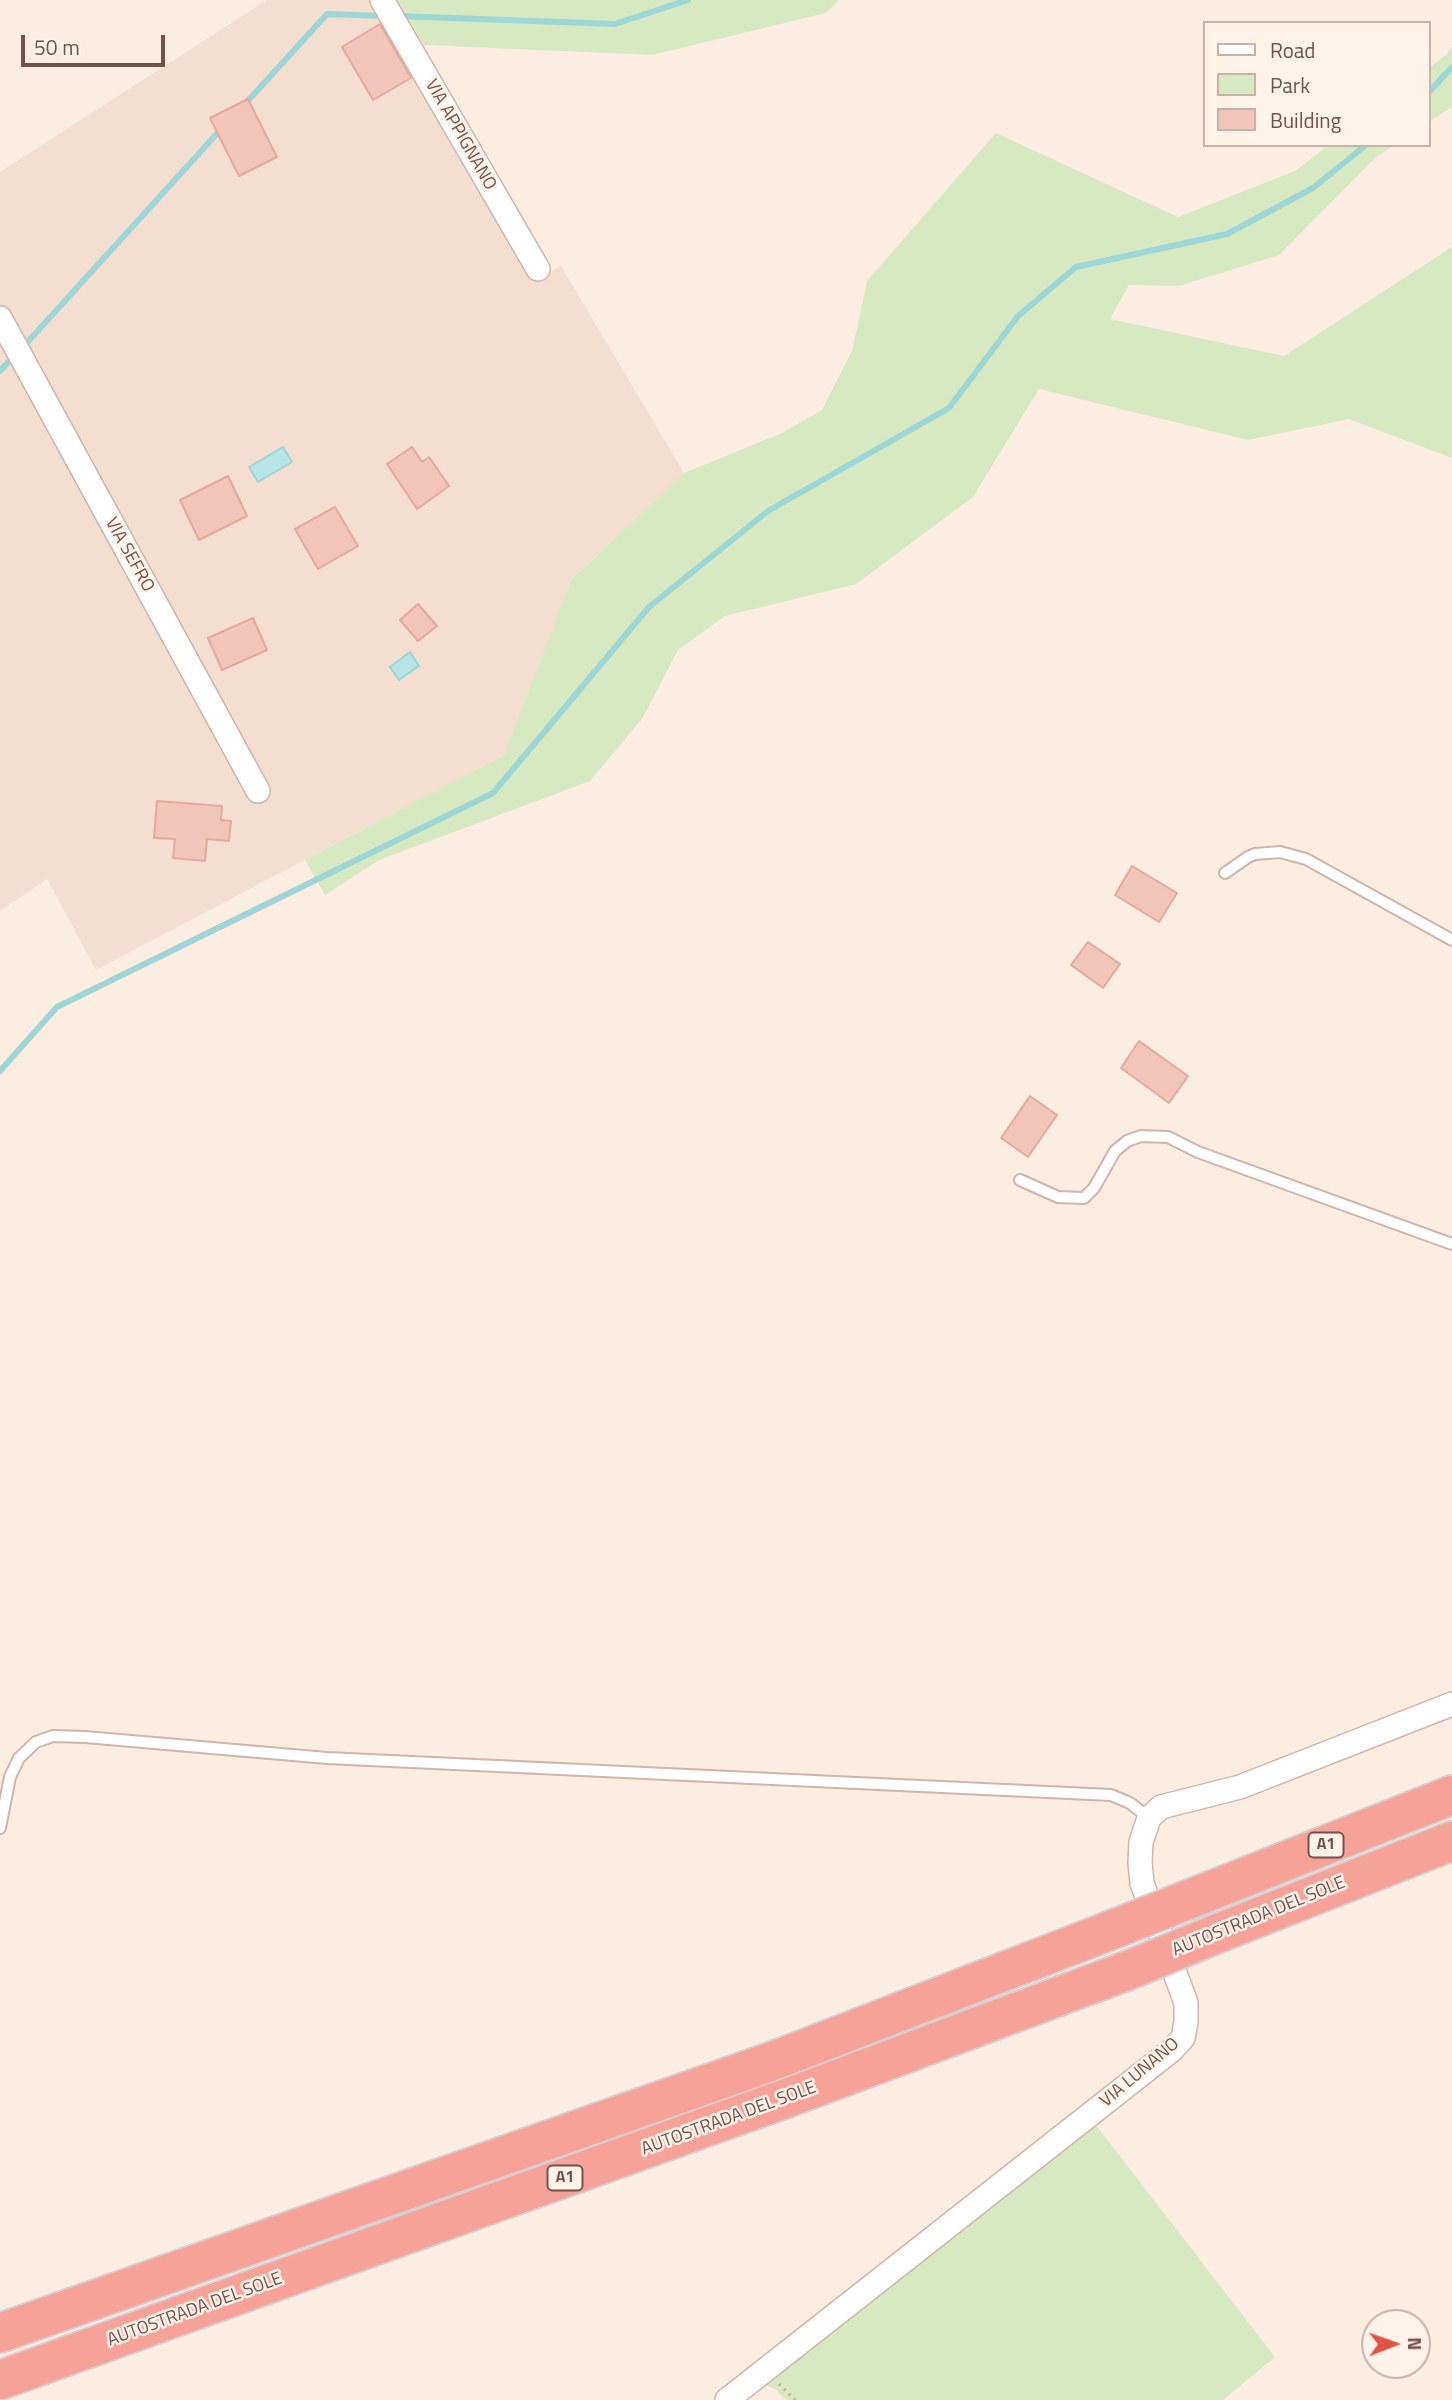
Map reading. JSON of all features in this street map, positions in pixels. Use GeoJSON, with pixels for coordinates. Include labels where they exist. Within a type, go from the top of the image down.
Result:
{"type":"FeatureCollection","features":[{"type":"Feature","properties":{"kind":"highway","name":"A1"},"geometry":{"type":"LineString","coordinates":[[0,2333],[774,2061],[1452,1795]]}},
{"type":"Feature","properties":{"kind":"highway","name":"AUTOSTRADA DEL SOLE"},"geometry":{"type":"LineString","coordinates":[[0,2380],[787,2098],[1129,1970],[1452,1841]]}},
{"type":"Feature","properties":{"kind":"street","name":"VIA APPIGNANO"},"geometry":{"type":"LineString","coordinates":[[383,0],[538,270]]}},
{"type":"Feature","properties":{"kind":"street","name":"VIA SEFRO"},"geometry":{"type":"LineString","coordinates":[[0,318],[258,792]]}},
{"type":"Feature","properties":{"kind":"street"},"geometry":{"type":"LineString","coordinates":[[1149,1818],[1161,1807],[1240,1787],[1452,1704]]}},
{"type":"Feature","properties":{"kind":"street","name":"VIA LUNANO"},"geometry":{"type":"LineString","coordinates":[[727,2400],[1172,2050],[1183,2038],[1186,2003],[1142,1883],[1141,1842],[1149,1818]]}},
{"type":"Feature","properties":{"kind":"lane"},"geometry":{"type":"LineString","coordinates":[[1225,873],[1255,854],[1280,852],[1306,859],[1452,940]]}},
{"type":"Feature","properties":{"kind":"lane"},"geometry":{"type":"LineString","coordinates":[[1020,1180],[1058,1197],[1084,1198],[1094,1188],[1115,1151],[1127,1141],[1142,1136],[1168,1137],[1198,1152],[1452,1244]]}},
{"type":"Feature","properties":{"kind":"lane"},"geometry":{"type":"LineString","coordinates":[[0,1828],[10,1777],[19,1758],[36,1742],[53,1736],[327,1758],[1111,1795],[1130,1803],[1149,1818]]}},
{"type":"Feature","properties":{"kind":"shaded area"},"geometry":{"type":"Polygon","coordinates":[[[267,0],[371,0],[533,282],[561,266],[684,473],[571,580],[504,755],[96,970],[47,879],[0,911],[0,172],[267,0]]]}},
{"type":"Feature","properties":{"kind":"green space"},"geometry":{"type":"Polygon","coordinates":[[[396,0],[839,0],[826,13],[652,55],[424,45],[396,0]]]}},
{"type":"Feature","properties":{"kind":"green space"},"geometry":{"type":"Polygon","coordinates":[[[1452,47],[1452,107],[1431,121],[1431,66],[1452,47]]]}},
{"type":"Feature","properties":{"kind":"green space"},"geometry":{"type":"Polygon","coordinates":[[[996,133],[1178,217],[1295,171],[1326,147],[1391,147],[1375,158],[1279,255],[1179,286],[1129,285],[1110,319],[1284,356],[1452,247],[1452,458],[1349,419],[1248,440],[1039,389],[973,497],[856,584],[725,616],[678,650],[642,719],[590,781],[379,860],[325,895],[305,860],[504,755],[571,580],[684,473],[782,433],[822,410],[852,351],[867,281],[996,133]]]}},
{"type":"Feature","properties":{"kind":"green space"},"geometry":{"type":"Polygon","coordinates":[[[1082,2107],[1275,2357],[1223,2400],[786,2400],[775,2389],[741,2374],[1082,2107]]]}},
{"type":"Feature","properties":{"kind":"water"},"geometry":{"type":"Polygon","coordinates":[[[283,447],[292,462],[258,482],[249,467],[283,447]]]}},
{"type":"Feature","properties":{"kind":"water"},"geometry":{"type":"Polygon","coordinates":[[[410,652],[419,666],[399,680],[390,667],[410,652]]]}},
{"type":"Feature","properties":{"kind":"building"},"geometry":{"type":"Polygon","coordinates":[[[380,24],[411,78],[373,100],[342,47],[380,24]]]}},
{"type":"Feature","properties":{"kind":"building"},"geometry":{"type":"Polygon","coordinates":[[[248,99],[277,157],[239,176],[210,118],[248,99]]]}},
{"type":"Feature","properties":{"kind":"building"},"geometry":{"type":"Polygon","coordinates":[[[412,447],[422,462],[429,457],[449,486],[417,509],[387,464],[412,447]]]}},
{"type":"Feature","properties":{"kind":"building"},"geometry":{"type":"Polygon","coordinates":[[[228,476],[247,516],[199,540],[180,500],[228,476]]]}},
{"type":"Feature","properties":{"kind":"building"},"geometry":{"type":"Polygon","coordinates":[[[335,507],[358,546],[318,569],[295,529],[335,507]]]}},
{"type":"Feature","properties":{"kind":"building"},"geometry":{"type":"Polygon","coordinates":[[[418,604],[437,626],[418,641],[400,620],[418,604]]]}},
{"type":"Feature","properties":{"kind":"building"},"geometry":{"type":"Polygon","coordinates":[[[253,618],[267,650],[222,670],[208,638],[253,618]]]}},
{"type":"Feature","properties":{"kind":"building"},"geometry":{"type":"Polygon","coordinates":[[[157,801],[222,806],[221,820],[231,821],[229,841],[207,839],[205,861],[173,858],[175,839],[154,838],[157,801]]]}},
{"type":"Feature","properties":{"kind":"building"},"geometry":{"type":"Polygon","coordinates":[[[1132,866],[1177,893],[1159,922],[1115,895],[1132,866]]]}},
{"type":"Feature","properties":{"kind":"building"},"geometry":{"type":"Polygon","coordinates":[[[1088,942],[1120,964],[1103,988],[1071,965],[1088,942]]]}},
{"type":"Feature","properties":{"kind":"building"},"geometry":{"type":"Polygon","coordinates":[[[1139,1041],[1188,1076],[1169,1103],[1121,1068],[1139,1041]]]}},
{"type":"Feature","properties":{"kind":"building"},"geometry":{"type":"Polygon","coordinates":[[[1030,1096],[1057,1115],[1028,1157],[1001,1138],[1030,1096]]]}},
{"type":"Feature","properties":{"kind":"waterway"},"geometry":{"type":"LineString","coordinates":[[397,16],[615,24],[688,0]]}},
{"type":"Feature","properties":{"kind":"waterway"},"geometry":{"type":"LineString","coordinates":[[245,104],[327,14],[383,16]]}},
{"type":"Feature","properties":{"kind":"waterway"},"geometry":{"type":"LineString","coordinates":[[1431,90],[1452,67]]}},
{"type":"Feature","properties":{"kind":"waterway"},"geometry":{"type":"LineString","coordinates":[[23,347],[223,127]]}},
{"type":"Feature","properties":{"kind":"waterway"},"geometry":{"type":"LineString","coordinates":[[0,1071],[57,1007],[493,793],[649,607],[768,511],[949,408],[1018,316],[1076,267],[1227,234],[1313,188],[1364,147]]}},
{"type":"Feature","properties":{"kind":"waterway"},"geometry":{"type":"LineString","coordinates":[[0,371],[15,355]]}}]}
